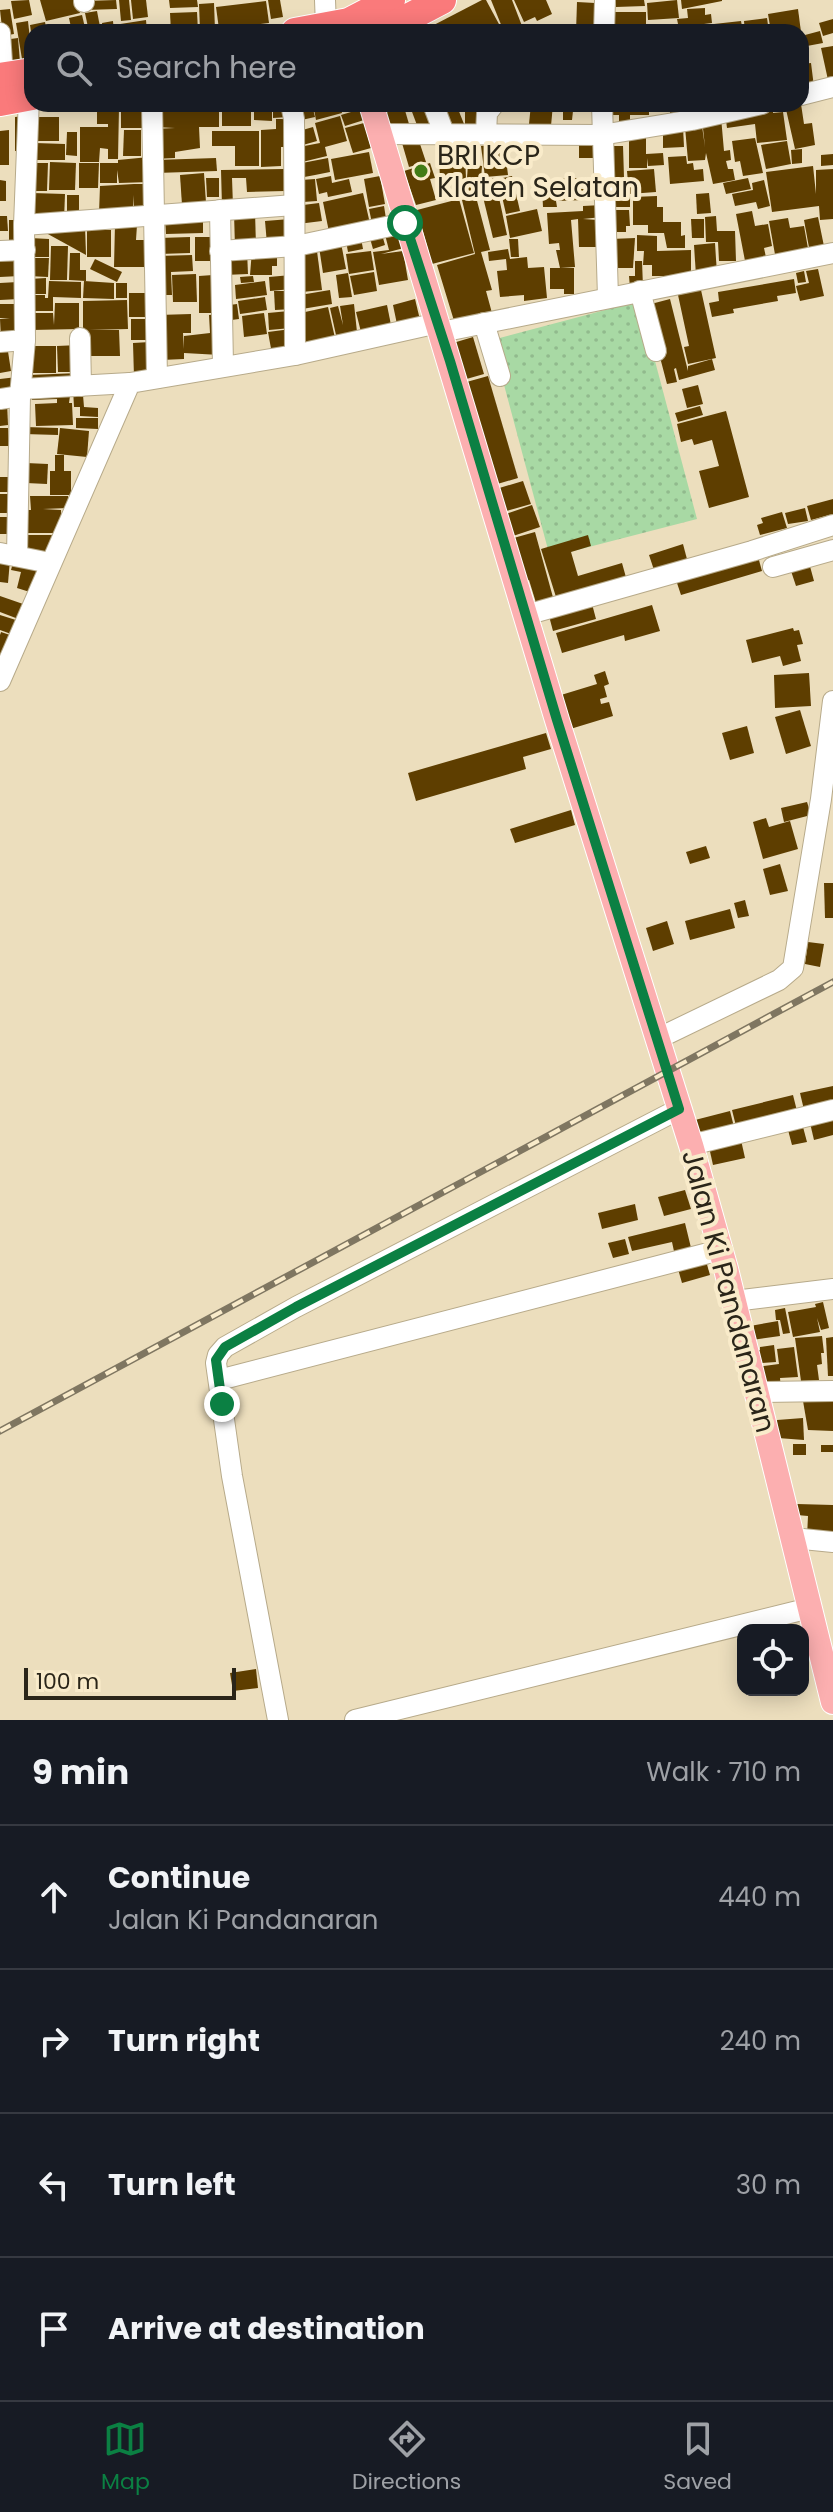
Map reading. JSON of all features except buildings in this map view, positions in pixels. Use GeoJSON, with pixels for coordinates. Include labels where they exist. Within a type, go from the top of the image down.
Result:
{"type":"FeatureCollection","features":[{"type":"Feature","properties":{"kind":"highway"},"geometry":{"type":"LineString","coordinates":[[338,20],[395,21],[442,0]]}},
{"type":"Feature","properties":{"kind":"highway"},"geometry":{"type":"LineString","coordinates":[[1,85],[24,87]]}},
{"type":"Feature","properties":{"kind":"main road","name":"Jalan Ki Pandanaran"},"geometry":{"type":"LineString","coordinates":[[373,112],[405,223],[691,1145],[734,1301],[833,1702]]}},
{"type":"Feature","properties":{"kind":"street"},"geometry":{"type":"LineString","coordinates":[[604,24],[605,0]]}},
{"type":"Feature","properties":{"kind":"street"},"geometry":{"type":"LineString","coordinates":[[0,33],[1,85]]}},
{"type":"Feature","properties":{"kind":"street"},"geometry":{"type":"LineString","coordinates":[[809,93],[833,87]]}},
{"type":"Feature","properties":{"kind":"street"},"geometry":{"type":"LineString","coordinates":[[30,112],[24,225],[25,340],[14,395],[8,554],[50,563]]}},
{"type":"Feature","properties":{"kind":"street"},"geometry":{"type":"LineString","coordinates":[[152,112],[157,378]]}},
{"type":"Feature","properties":{"kind":"street"},"geometry":{"type":"LineString","coordinates":[[293,112],[295,355]]}},
{"type":"Feature","properties":{"kind":"street"},"geometry":{"type":"LineString","coordinates":[[436,112],[444,133]]}},
{"type":"Feature","properties":{"kind":"street"},"geometry":{"type":"LineString","coordinates":[[486,134],[488,112]]}},
{"type":"Feature","properties":{"kind":"street"},"geometry":{"type":"LineString","coordinates":[[602,112],[608,297]]}},
{"type":"Feature","properties":{"kind":"street"},"geometry":{"type":"LineString","coordinates":[[380,134],[601,135],[727,112]]}},
{"type":"Feature","properties":{"kind":"street"},"geometry":{"type":"LineString","coordinates":[[24,225],[294,205]]}},
{"type":"Feature","properties":{"kind":"street"},"geometry":{"type":"LineString","coordinates":[[220,210],[223,365]]}},
{"type":"Feature","properties":{"kind":"street"},"geometry":{"type":"LineString","coordinates":[[220,251],[296,246],[405,223]]}},
{"type":"Feature","properties":{"kind":"street"},"geometry":{"type":"LineString","coordinates":[[0,251],[25,250]]}},
{"type":"Feature","properties":{"kind":"street"},"geometry":{"type":"LineString","coordinates":[[14,395],[130,383],[439,328],[484,323],[833,253]]}},
{"type":"Feature","properties":{"kind":"street"},"geometry":{"type":"LineString","coordinates":[[640,291],[656,351]]}},
{"type":"Feature","properties":{"kind":"street"},"geometry":{"type":"LineString","coordinates":[[484,323],[500,376]]}},
{"type":"Feature","properties":{"kind":"street"},"geometry":{"type":"LineString","coordinates":[[80,338],[81,386]]}},
{"type":"Feature","properties":{"kind":"street"},"geometry":{"type":"LineString","coordinates":[[0,342],[25,340]]}},
{"type":"Feature","properties":{"kind":"street"},"geometry":{"type":"LineString","coordinates":[[1,678],[130,383]]}},
{"type":"Feature","properties":{"kind":"street"},"geometry":{"type":"LineString","coordinates":[[526,615],[833,525]]}},
{"type":"Feature","properties":{"kind":"street"},"geometry":{"type":"LineString","coordinates":[[773,567],[833,550]]}},
{"type":"Feature","properties":{"kind":"street"},"geometry":{"type":"LineString","coordinates":[[657,1039],[789,973],[795,963],[825,821],[833,701]]}},
{"type":"Feature","properties":{"kind":"street"},"geometry":{"type":"LineString","coordinates":[[278,1720],[232,1476],[216,1363],[218,1355],[248,1333],[679,1109]]}},
{"type":"Feature","properties":{"kind":"street"},"geometry":{"type":"LineString","coordinates":[[691,1145],[833,1110]]}},
{"type":"Feature","properties":{"kind":"street"},"geometry":{"type":"LineString","coordinates":[[219,1380],[720,1250]]}},
{"type":"Feature","properties":{"kind":"street"},"geometry":{"type":"LineString","coordinates":[[734,1301],[833,1289]]}},
{"type":"Feature","properties":{"kind":"street"},"geometry":{"type":"LineString","coordinates":[[757,1392],[833,1391]]}},
{"type":"Feature","properties":{"kind":"street"},"geometry":{"type":"LineString","coordinates":[[793,1538],[833,1542]]}},
{"type":"Feature","properties":{"kind":"street"},"geometry":{"type":"LineString","coordinates":[[355,1720],[810,1608]]}},
{"type":"Feature","properties":{"kind":"green space"},"geometry":{"type":"Polygon","coordinates":[[[639,301],[697,519],[550,557],[492,340],[639,301]]]}},
{"type":"Feature","properties":{"kind":"railway"},"geometry":{"type":"LineString","coordinates":[[0,1431],[833,982]]}},
{"type":"Feature","properties":{"kind":"place","name":"BRI KCP Klaten Selatan"},"geometry":{"type":"Point","coordinates":[421,171]}},
{"type":"Feature","properties":{"kind":"route"},"geometry":{"type":"LineString","coordinates":[[222,1404],[216,1360],[225,1347],[296,1307],[679,1109],[405,223]]}}]}
